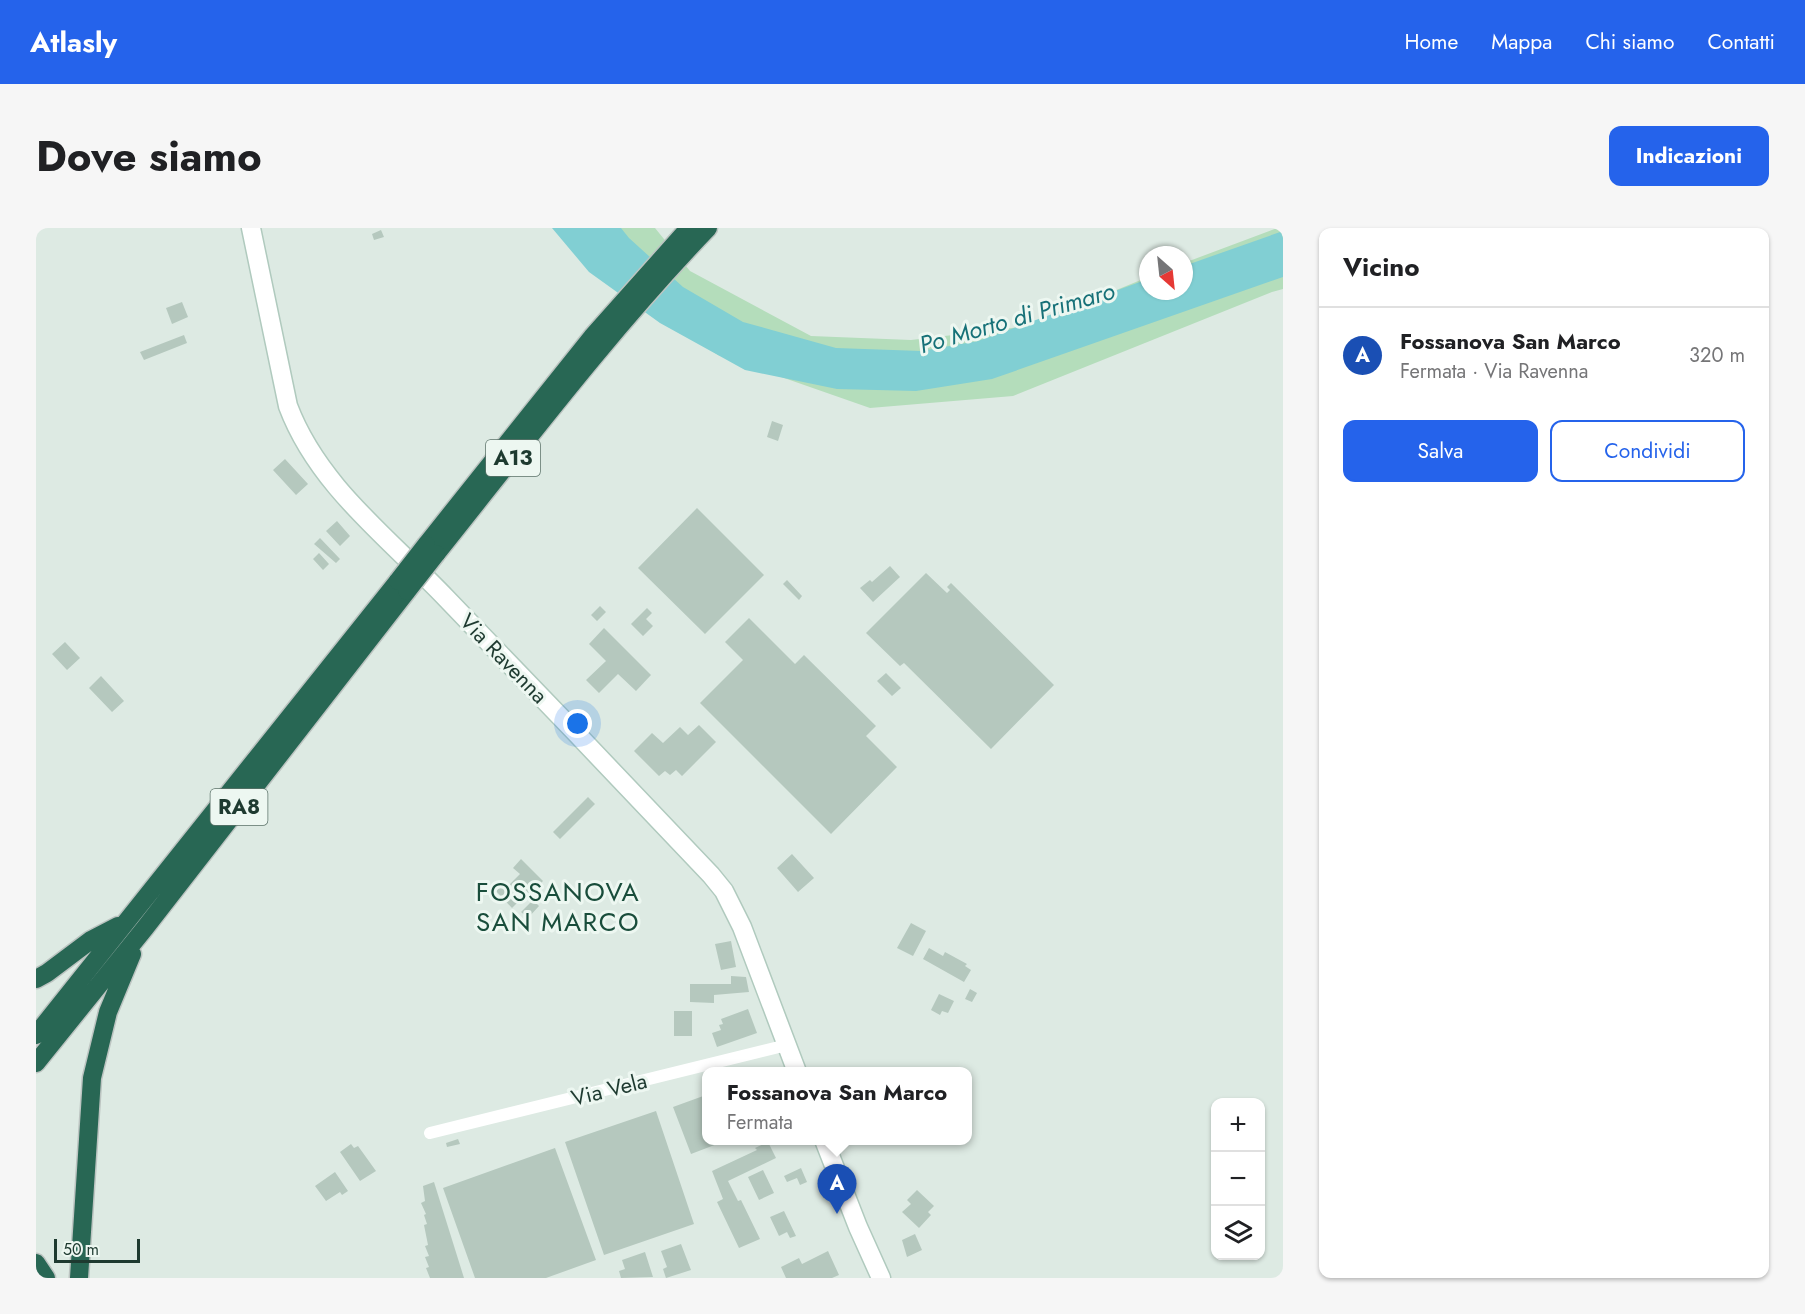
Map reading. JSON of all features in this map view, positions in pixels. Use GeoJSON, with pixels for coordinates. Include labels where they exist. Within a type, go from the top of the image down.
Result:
{"type":"FeatureCollection","features":[{"type":"Feature","properties":{"kind":"highway","name":"A13"},"geometry":{"type":"LineString","coordinates":[[681,246],[689,228]]}},
{"type":"Feature","properties":{"kind":"highway","name":"A13"},"geometry":{"type":"LineString","coordinates":[[385,608],[584,357],[622,302],[681,246],[708,228]]}},
{"type":"Feature","properties":{"kind":"highway","name":"RA8"},"geometry":{"type":"LineString","coordinates":[[36,1035],[125,922],[385,608]]}},
{"type":"Feature","properties":{"kind":"highway","name":"RA8"},"geometry":{"type":"LineString","coordinates":[[36,1063],[145,928],[385,608]]}},
{"type":"Feature","properties":{"kind":"highway"},"geometry":{"type":"LineString","coordinates":[[36,979],[91,940],[125,922]]}},
{"type":"Feature","properties":{"kind":"highway"},"geometry":{"type":"LineString","coordinates":[[79,1278],[90,1101],[97,1055],[115,991],[145,928]]}},
{"type":"Feature","properties":{"kind":"highway"},"geometry":{"type":"LineString","coordinates":[[36,1263],[46,1278]]}},
{"type":"Feature","properties":{"kind":"main road","name":"Via Ravenna"},"geometry":{"type":"LineString","coordinates":[[251,228],[288,406],[308,450],[345,496],[440,591],[711,875],[733,908],[795,1067]]}},
{"type":"Feature","properties":{"kind":"main road"},"geometry":{"type":"LineString","coordinates":[[826,1145],[881,1278]]}},
{"type":"Feature","properties":{"kind":"street","name":"Via Vela"},"geometry":{"type":"LineString","coordinates":[[430,1133],[787,1045]]}},
{"type":"Feature","properties":{"kind":"green space"},"geometry":{"type":"Polygon","coordinates":[[[566,228],[655,228],[690,271],[811,336],[911,340],[1029,326],[1139,281],[1139,300],[1193,300],[1193,260],[1277,228],[1283,228],[1283,289],[1013,396],[870,408],[718,355],[621,290],[566,228]]]}},
{"type":"Feature","properties":{"kind":"water"},"geometry":{"type":"Polygon","coordinates":[[[552,228],[621,228],[683,287],[743,322],[836,348],[921,351],[978,341],[1139,282],[1139,300],[1193,300],[1193,263],[1283,231],[1283,277],[992,379],[916,391],[837,389],[745,370],[660,323],[589,272],[552,228]]]}},
{"type":"Feature","properties":{"kind":"building"},"geometry":{"type":"Polygon","coordinates":[[[381,230],[384,237],[374,240],[372,234],[381,230]]]}},
{"type":"Feature","properties":{"kind":"building"},"geometry":{"type":"Polygon","coordinates":[[[182,302],[188,317],[172,324],[166,308],[182,302]]]}},
{"type":"Feature","properties":{"kind":"building"},"geometry":{"type":"Polygon","coordinates":[[[184,335],[187,343],[144,360],[140,352],[184,335]]]}},
{"type":"Feature","properties":{"kind":"building"},"geometry":{"type":"Polygon","coordinates":[[[772,421],[783,425],[778,441],[767,437],[772,421]]]}},
{"type":"Feature","properties":{"kind":"building"},"geometry":{"type":"Polygon","coordinates":[[[285,459],[308,484],[296,495],[273,470],[285,459]]]}},
{"type":"Feature","properties":{"kind":"building"},"geometry":{"type":"Polygon","coordinates":[[[697,508],[764,575],[705,634],[638,568],[697,508]]]}},
{"type":"Feature","properties":{"kind":"building"},"geometry":{"type":"Polygon","coordinates":[[[337,521],[350,536],[340,546],[326,531],[337,521]]]}},
{"type":"Feature","properties":{"kind":"building"},"geometry":{"type":"Polygon","coordinates":[[[320,538],[340,559],[336,563],[314,544],[320,538]]]}},
{"type":"Feature","properties":{"kind":"building"},"geometry":{"type":"Polygon","coordinates":[[[319,553],[329,564],[323,570],[313,559],[319,553]]]}},
{"type":"Feature","properties":{"kind":"building"},"geometry":{"type":"Polygon","coordinates":[[[890,566],[900,577],[873,602],[860,588],[870,580],[872,582],[890,566]]]}},
{"type":"Feature","properties":{"kind":"building"},"geometry":{"type":"Polygon","coordinates":[[[926,573],[947,593],[950,590],[947,587],[951,583],[1054,685],[991,749],[904,663],[900,666],[866,633],[926,573]]]}},
{"type":"Feature","properties":{"kind":"building"},"geometry":{"type":"Polygon","coordinates":[[[787,580],[802,596],[799,600],[783,584],[787,580]]]}},
{"type":"Feature","properties":{"kind":"building"},"geometry":{"type":"Polygon","coordinates":[[[600,606],[606,612],[597,621],[591,615],[600,606]]]}},
{"type":"Feature","properties":{"kind":"building"},"geometry":{"type":"Polygon","coordinates":[[[647,608],[652,613],[646,619],[653,626],[643,636],[631,624],[647,608]]]}},
{"type":"Feature","properties":{"kind":"building"},"geometry":{"type":"Polygon","coordinates":[[[749,618],[795,664],[804,655],[876,726],[866,736],[897,767],[831,834],[700,703],[743,660],[725,642],[749,618]]]}},
{"type":"Feature","properties":{"kind":"building"},"geometry":{"type":"Polygon","coordinates":[[[604,628],[651,675],[636,691],[618,674],[599,693],[586,680],[606,661],[589,644],[604,628]]]}},
{"type":"Feature","properties":{"kind":"building"},"geometry":{"type":"Polygon","coordinates":[[[65,642],[80,658],[67,670],[52,654],[65,642]]]}},
{"type":"Feature","properties":{"kind":"building"},"geometry":{"type":"Polygon","coordinates":[[[886,673],[901,688],[892,696],[877,681],[886,673]]]}},
{"type":"Feature","properties":{"kind":"building"},"geometry":{"type":"Polygon","coordinates":[[[101,676],[124,701],[112,712],[89,688],[101,676]]]}},
{"type":"Feature","properties":{"kind":"building"},"geometry":{"type":"Polygon","coordinates":[[[699,725],[716,742],[682,776],[676,770],[670,775],[665,771],[659,776],[634,751],[652,733],[663,743],[680,727],[688,735],[699,725]]]}},
{"type":"Feature","properties":{"kind":"building"},"geometry":{"type":"Polygon","coordinates":[[[588,797],[595,804],[560,839],[553,832],[588,797]]]}},
{"type":"Feature","properties":{"kind":"building"},"geometry":{"type":"Polygon","coordinates":[[[792,854],[814,878],[798,892],[777,868],[792,854]]]}},
{"type":"Feature","properties":{"kind":"building"},"geometry":{"type":"Polygon","coordinates":[[[521,859],[543,881],[512,908],[496,891],[505,882],[508,886],[520,874],[513,868],[521,859]]]}},
{"type":"Feature","properties":{"kind":"building"},"geometry":{"type":"Polygon","coordinates":[[[533,900],[539,906],[528,918],[521,912],[533,900]]]}},
{"type":"Feature","properties":{"kind":"building"},"geometry":{"type":"Polygon","coordinates":[[[911,923],[926,931],[913,956],[897,948],[911,923]]]}},
{"type":"Feature","properties":{"kind":"building"},"geometry":{"type":"Polygon","coordinates":[[[731,941],[736,967],[721,970],[715,944],[731,941]]]}},
{"type":"Feature","properties":{"kind":"building"},"geometry":{"type":"Polygon","coordinates":[[[929,948],[943,956],[945,952],[967,964],[965,966],[971,970],[964,982],[923,959],[929,948]]]}},
{"type":"Feature","properties":{"kind":"building"},"geometry":{"type":"Polygon","coordinates":[[[731,976],[746,977],[749,992],[714,995],[714,1003],[690,1002],[690,984],[731,984],[731,976]]]}},
{"type":"Feature","properties":{"kind":"building"},"geometry":{"type":"Polygon","coordinates":[[[970,989],[977,993],[972,1002],[965,999],[970,989]]]}},
{"type":"Feature","properties":{"kind":"building"},"geometry":{"type":"Polygon","coordinates":[[[939,994],[954,1001],[948,1013],[942,1011],[940,1015],[931,1010],[939,994]]]}},
{"type":"Feature","properties":{"kind":"building"},"geometry":{"type":"Polygon","coordinates":[[[748,1009],[757,1033],[717,1047],[712,1033],[721,1030],[719,1025],[723,1024],[721,1019],[748,1009]]]}},
{"type":"Feature","properties":{"kind":"building"},"geometry":{"type":"Polygon","coordinates":[[[674,1011],[692,1011],[692,1036],[674,1036],[674,1011]]]}},
{"type":"Feature","properties":{"kind":"building"},"geometry":{"type":"Polygon","coordinates":[[[702,1096],[702,1145],[715,1145],[691,1154],[673,1107],[702,1096]]]}},
{"type":"Feature","properties":{"kind":"building"},"geometry":{"type":"Polygon","coordinates":[[[656,1111],[694,1224],[604,1255],[565,1142],[656,1111]]]}},
{"type":"Feature","properties":{"kind":"building"},"geometry":{"type":"Polygon","coordinates":[[[458,1139],[460,1144],[447,1147],[446,1143],[458,1139]]]}},
{"type":"Feature","properties":{"kind":"building"},"geometry":{"type":"Polygon","coordinates":[[[351,1144],[354,1148],[358,1146],[376,1171],[360,1181],[340,1152],[351,1144]]]}},
{"type":"Feature","properties":{"kind":"building"},"geometry":{"type":"Polygon","coordinates":[[[770,1145],[776,1158],[728,1181],[738,1201],[741,1200],[760,1239],[739,1248],[717,1202],[723,1199],[712,1171],[757,1150],[755,1148],[770,1145]]]}},
{"type":"Feature","properties":{"kind":"building"},"geometry":{"type":"Polygon","coordinates":[[[555,1148],[596,1260],[546,1278],[475,1278],[443,1188],[555,1148]]]}},
{"type":"Feature","properties":{"kind":"building"},"geometry":{"type":"Polygon","coordinates":[[[801,1168],[807,1182],[800,1185],[797,1178],[787,1182],[784,1176],[801,1168]]]}},
{"type":"Feature","properties":{"kind":"building"},"geometry":{"type":"Polygon","coordinates":[[[763,1170],[774,1193],[759,1200],[748,1177],[763,1170]]]}},
{"type":"Feature","properties":{"kind":"building"},"geometry":{"type":"Polygon","coordinates":[[[335,1172],[348,1191],[342,1195],[340,1192],[326,1201],[315,1186],[335,1172]]]}},
{"type":"Feature","properties":{"kind":"building"},"geometry":{"type":"Polygon","coordinates":[[[434,1182],[464,1278],[430,1278],[426,1268],[429,1267],[425,1257],[429,1256],[425,1246],[428,1245],[424,1225],[427,1224],[421,1203],[425,1201],[423,1186],[434,1182]]]}},
{"type":"Feature","properties":{"kind":"building"},"geometry":{"type":"Polygon","coordinates":[[[917,1190],[934,1206],[928,1212],[931,1215],[919,1228],[902,1212],[911,1204],[907,1200],[917,1190]]]}},
{"type":"Feature","properties":{"kind":"building"},"geometry":{"type":"Polygon","coordinates":[[[784,1211],[796,1236],[790,1238],[787,1232],[779,1236],[770,1217],[784,1211]]]}},
{"type":"Feature","properties":{"kind":"building"},"geometry":{"type":"Polygon","coordinates":[[[915,1234],[922,1250],[907,1257],[902,1240],[915,1234]]]}},
{"type":"Feature","properties":{"kind":"building"},"geometry":{"type":"Polygon","coordinates":[[[681,1244],[691,1270],[666,1278],[663,1269],[667,1267],[661,1251],[681,1244]]]}},
{"type":"Feature","properties":{"kind":"building"},"geometry":{"type":"Polygon","coordinates":[[[828,1251],[839,1275],[832,1278],[786,1278],[781,1267],[799,1258],[802,1264],[828,1251]]]}},
{"type":"Feature","properties":{"kind":"building"},"geometry":{"type":"Polygon","coordinates":[[[645,1252],[653,1277],[621,1278],[619,1271],[625,1269],[622,1260],[645,1252]]]}},
{"type":"Feature","properties":{"kind":"place","name":"Fossanova San Marco"},"geometry":{"type":"Point","coordinates":[837,1214]}},
{"type":"Feature","properties":{"kind":"district","name":"FOSSANOVA SAN MARCO"},"geometry":{"type":"Point","coordinates":[558,907]}},
{"type":"Feature","properties":{"kind":"water label","name":"Po Morto di Primaro"},"geometry":{"type":"Point","coordinates":[1017,318]}}]}
